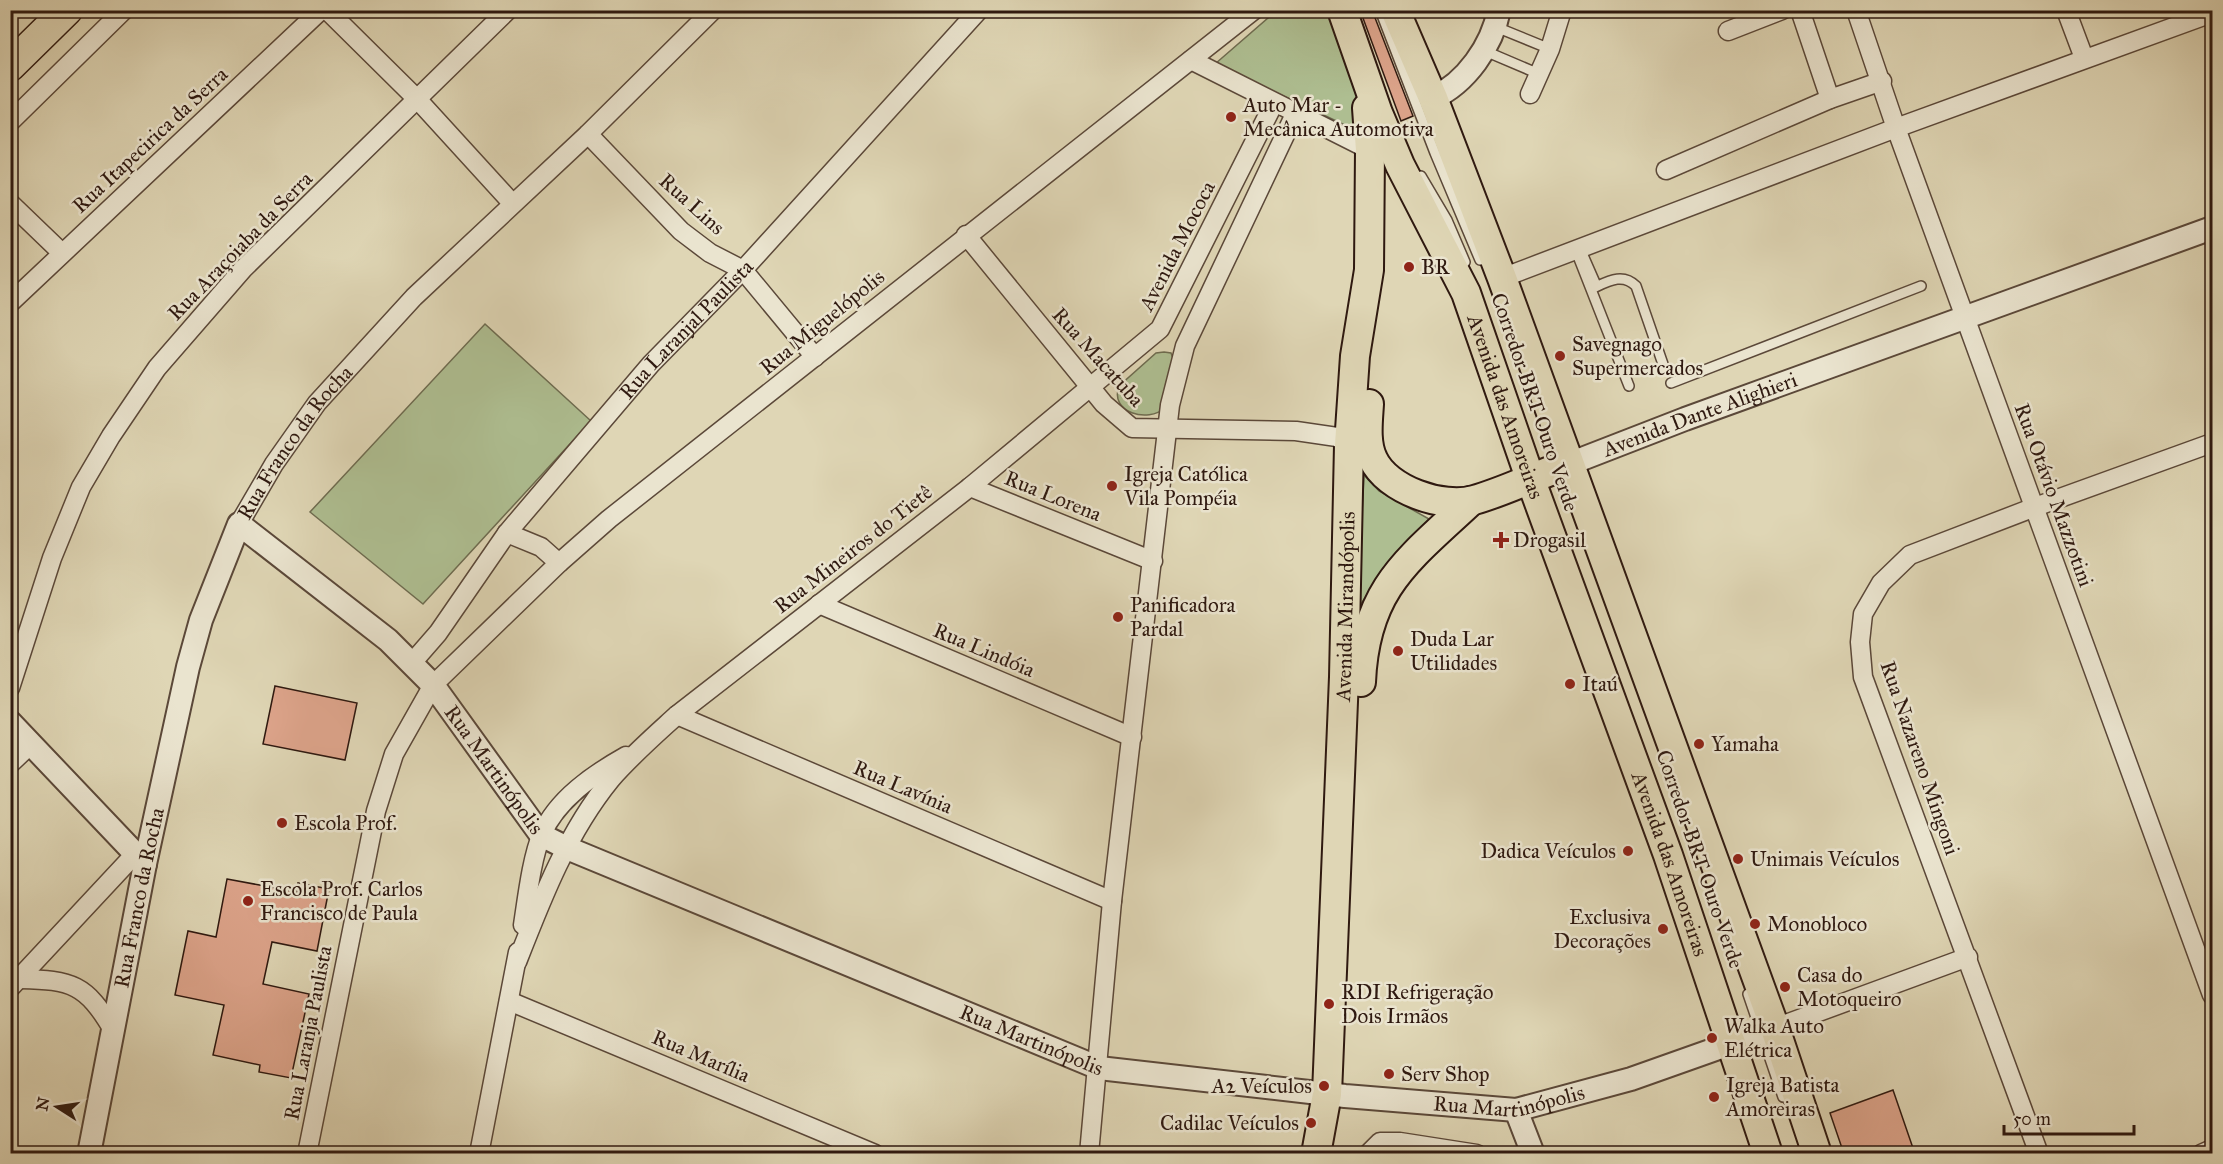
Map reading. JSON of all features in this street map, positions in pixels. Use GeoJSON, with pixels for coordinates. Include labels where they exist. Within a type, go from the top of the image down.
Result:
{"type":"FeatureCollection","features":[{"type":"Feature","properties":{"kind":"highway"},"geometry":{"type":"LineString","coordinates":[[10,66],[67,10]]}},
{"type":"Feature","properties":{"kind":"main road","name":"Avenida das Amoreiras"},"geometry":{"type":"LineString","coordinates":[[1342,10],[1367,64],[1400,165],[1466,293],[1549,472],[1749,1038],[1768,1154]]}},
{"type":"Feature","properties":{"kind":"main road","name":"Avenida das Amoreiras"},"geometry":{"type":"LineString","coordinates":[[1395,10],[1433,98],[1493,272],[1549,472],[1668,855],[1749,1038],[1817,1154]]}},
{"type":"Feature","properties":{"kind":"main road","name":"Avenida Mirandópolis"},"geometry":{"type":"LineString","coordinates":[[1335,1154],[1344,677],[1361,452],[1355,356],[1369,270],[1370,150],[1367,64]]}},
{"type":"Feature","properties":{"kind":"main road","name":"Avenida Dante Alighieri"},"geometry":{"type":"LineString","coordinates":[[1361,452],[1392,483],[1418,496],[1433,500],[1471,501],[1549,472]]}},
{"type":"Feature","properties":{"kind":"main road","name":"Avenida Mirandópolis"},"geometry":{"type":"LineString","coordinates":[[1316,1154],[1336,1095],[1363,650],[1377,603],[1389,582],[1413,555],[1471,501]]}},
{"type":"Feature","properties":{"kind":"street"},"geometry":{"type":"LineString","coordinates":[[10,122],[124,10]]}},
{"type":"Feature","properties":{"kind":"street","name":"Rua Itapecirica da Serra"},"geometry":{"type":"LineString","coordinates":[[10,303],[321,10]]}},
{"type":"Feature","properties":{"kind":"street"},"geometry":{"type":"LineString","coordinates":[[327,10],[418,100],[512,203]]}},
{"type":"Feature","properties":{"kind":"street","name":"Rua Araçoiaba da Serra"},"geometry":{"type":"LineString","coordinates":[[10,688],[52,558],[81,487],[111,436],[157,368],[243,268],[508,10]]}},
{"type":"Feature","properties":{"kind":"street","name":"Rua Franco da Rocha"},"geometry":{"type":"LineString","coordinates":[[89,1154],[113,1030],[141,859],[201,620],[240,524],[274,464],[316,403],[414,297],[588,134],[713,10]]}},
{"type":"Feature","properties":{"kind":"street","name":"Rua Laranjal Paulista"},"geometry":{"type":"LineString","coordinates":[[411,664],[438,633],[507,533],[651,364],[743,270],[979,10]]}},
{"type":"Feature","properties":{"kind":"street","name":"Rua Miguelópolis"},"geometry":{"type":"LineString","coordinates":[[433,685],[609,519],[1254,10]]}},
{"type":"Feature","properties":{"kind":"street"},"geometry":{"type":"LineString","coordinates":[[1530,94],[1550,49],[1562,10]]}},
{"type":"Feature","properties":{"kind":"street"},"geometry":{"type":"LineString","coordinates":[[1728,31],[1782,10]]}},
{"type":"Feature","properties":{"kind":"street"},"geometry":{"type":"LineString","coordinates":[[1800,10],[1830,99]]}},
{"type":"Feature","properties":{"kind":"street","name":"Rua Otávio Mazzotini"},"geometry":{"type":"LineString","coordinates":[[1856,10],[1882,81],[1896,128],[2212,995]]}},
{"type":"Feature","properties":{"kind":"street"},"geometry":{"type":"LineString","coordinates":[[2066,10],[2084,58]]}},
{"type":"Feature","properties":{"kind":"street"},"geometry":{"type":"LineString","coordinates":[[1493,272],[1578,250],[1896,128],[2212,13]]}},
{"type":"Feature","properties":{"kind":"street"},"geometry":{"type":"LineString","coordinates":[[1433,98],[1449,91],[1466,75],[1482,50],[1497,19]]}},
{"type":"Feature","properties":{"kind":"street"},"geometry":{"type":"LineString","coordinates":[[1191,60],[1370,150]]}},
{"type":"Feature","properties":{"kind":"street"},"geometry":{"type":"LineString","coordinates":[[1666,170],[1830,99],[1882,81]]}},
{"type":"Feature","properties":{"kind":"street","name":"Avenida Mococa"},"geometry":{"type":"LineString","coordinates":[[1092,388],[1160,329],[1275,103]]}},
{"type":"Feature","properties":{"kind":"street"},"geometry":{"type":"LineString","coordinates":[[1089,1154],[1099,1068],[1112,901],[1167,430],[1178,368],[1185,346],[1295,114]]}},
{"type":"Feature","properties":{"kind":"street","name":"Rua Lins"},"geometry":{"type":"LineString","coordinates":[[588,134],[681,231],[710,253],[743,270],[815,357]]}},
{"type":"Feature","properties":{"kind":"street"},"geometry":{"type":"LineString","coordinates":[[10,203],[62,253]]}},
{"type":"Feature","properties":{"kind":"street","name":"Avenida Dante Alighieri"},"geometry":{"type":"LineString","coordinates":[[1549,472],[1685,419],[2212,228]]}},
{"type":"Feature","properties":{"kind":"street","name":"Rua Macatuba"},"geometry":{"type":"LineString","coordinates":[[966,235],[1092,388],[1119,419],[1132,428],[1296,431],[1337,437],[1361,452]]}},
{"type":"Feature","properties":{"kind":"street"},"geometry":{"type":"LineString","coordinates":[[1160,329],[1185,346]]}},
{"type":"Feature","properties":{"kind":"street","name":"Rua Mineiros do Tietê"},"geometry":{"type":"LineString","coordinates":[[479,1154],[541,835],[555,812],[577,789],[642,746],[1092,388]]}},
{"type":"Feature","properties":{"kind":"street","name":"Rua Nazareno Mingoni"},"geometry":{"type":"LineString","coordinates":[[2039,1154],[1863,677],[1860,642],[1863,614],[1881,583],[1910,555],[2212,443]]}},
{"type":"Feature","properties":{"kind":"street","name":"Rua Lorena"},"geometry":{"type":"LineString","coordinates":[[970,487],[1153,561]]}},
{"type":"Feature","properties":{"kind":"street","name":"Rua Martinópolis"},"geometry":{"type":"LineString","coordinates":[[240,524],[388,640],[433,685],[541,835],[567,848],[1099,1068],[1336,1095],[1516,1110],[1631,1079],[1968,957]]}},
{"type":"Feature","properties":{"kind":"street"},"geometry":{"type":"LineString","coordinates":[[507,533],[535,544],[560,563]]}},
{"type":"Feature","properties":{"kind":"street","name":"Rua Lindóia"},"geometry":{"type":"LineString","coordinates":[[819,604],[1132,737]]}},
{"type":"Feature","properties":{"kind":"street","name":"Rua Laranja Paulista"},"geometry":{"type":"LineString","coordinates":[[307,1154],[376,811],[394,754],[433,685]]}},
{"type":"Feature","properties":{"kind":"street","name":"Rua Lavínia"},"geometry":{"type":"LineString","coordinates":[[677,716],[1112,901]]}},
{"type":"Feature","properties":{"kind":"street"},"geometry":{"type":"LineString","coordinates":[[10,722],[141,859],[15,984]]}},
{"type":"Feature","properties":{"kind":"street"},"geometry":{"type":"LineString","coordinates":[[10,764],[30,745]]}},
{"type":"Feature","properties":{"kind":"street","name":"Rua Mineiros do Tietê"},"geometry":{"type":"LineString","coordinates":[[517,962],[549,883],[567,848],[595,801],[642,746]]}},
{"type":"Feature","properties":{"kind":"street"},"geometry":{"type":"LineString","coordinates":[[15,984],[55,980],[78,988],[97,1002],[113,1030]]}},
{"type":"Feature","properties":{"kind":"street","name":"Rua Marília"},"geometry":{"type":"LineString","coordinates":[[509,1000],[875,1154]]}},
{"type":"Feature","properties":{"kind":"street"},"geometry":{"type":"LineString","coordinates":[[1516,1110],[1533,1154]]}},
{"type":"Feature","properties":{"kind":"street"},"geometry":{"type":"LineString","coordinates":[[1374,1148],[1400,1142],[1477,1154]]}},
{"type":"Feature","properties":{"kind":"street"},"geometry":{"type":"LineString","coordinates":[[2201,1154],[2212,1149]]}},
{"type":"Feature","properties":{"kind":"lane"},"geometry":{"type":"LineString","coordinates":[[1352,10],[1367,64]]}},
{"type":"Feature","properties":{"kind":"lane","name":"Corredor BRT Ouro Verde"},"geometry":{"type":"LineString","coordinates":[[1380,10],[1435,153],[1493,272]]}},
{"type":"Feature","properties":{"kind":"lane"},"geometry":{"type":"LineString","coordinates":[[1497,19],[1550,49]]}},
{"type":"Feature","properties":{"kind":"lane"},"geometry":{"type":"LineString","coordinates":[[1482,50],[1539,74]]}},
{"type":"Feature","properties":{"kind":"lane","name":"Corredor BRT Ouro Verde"},"geometry":{"type":"LineString","coordinates":[[1417,169],[1447,220],[1469,271]]}},
{"type":"Feature","properties":{"kind":"lane"},"geometry":{"type":"LineString","coordinates":[[1578,250],[1629,386]]}},
{"type":"Feature","properties":{"kind":"lane"},"geometry":{"type":"LineString","coordinates":[[1594,288],[1617,278],[1631,281],[1636,286],[1665,370]]}},
{"type":"Feature","properties":{"kind":"lane"},"geometry":{"type":"LineString","coordinates":[[1671,383],[1921,286]]}},
{"type":"Feature","properties":{"kind":"lane"},"geometry":{"type":"LineString","coordinates":[[1570,558],[1575,568]]}},
{"type":"Feature","properties":{"kind":"lane","name":"Corredor BRT Ouro Verde"},"geometry":{"type":"LineString","coordinates":[[1699,850],[1714,892]]}},
{"type":"Feature","properties":{"kind":"lane","name":"Corredor BRT Ouro Verde"},"geometry":{"type":"LineString","coordinates":[[1744,982],[1749,1038],[1788,1110]]}},
{"type":"Feature","properties":{"kind":"green space"},"geometry":{"type":"Polygon","coordinates":[[[1276,11],[1340,11],[1355,52],[1362,133],[1215,64],[1276,11]]]}},
{"type":"Feature","properties":{"kind":"green space"},"geometry":{"type":"Polygon","coordinates":[[[485,324],[591,421],[423,604],[310,512],[485,324]]]}},
{"type":"Feature","properties":{"kind":"green space"},"geometry":{"type":"Polygon","coordinates":[[[1156,353],[1171,353],[1174,361],[1166,383],[1165,408],[1149,415],[1132,413],[1125,409],[1117,395],[1119,386],[1156,353]]]}},
{"type":"Feature","properties":{"kind":"green space"},"geometry":{"type":"Polygon","coordinates":[[[1364,475],[1379,491],[1429,519],[1382,572],[1357,610],[1364,475]]]}},
{"type":"Feature","properties":{"kind":"building"},"geometry":{"type":"Polygon","coordinates":[[[1360,10],[1372,10],[1413,116],[1401,121],[1360,10]]]}},
{"type":"Feature","properties":{"kind":"building"},"geometry":{"type":"Polygon","coordinates":[[[275,686],[357,703],[345,760],[263,744],[275,686]]]}},
{"type":"Feature","properties":{"kind":"building"},"geometry":{"type":"Polygon","coordinates":[[[227,879],[297,892],[298,883],[329,889],[317,951],[272,942],[263,984],[309,994],[291,1078],[259,1072],[260,1065],[213,1055],[224,1005],[175,995],[188,931],[216,937],[227,879]]]}},
{"type":"Feature","properties":{"kind":"building"},"geometry":{"type":"Polygon","coordinates":[[[1893,1090],[1915,1154],[1844,1154],[1830,1113],[1893,1090]]]}},
{"type":"Feature","properties":{"kind":"place","name":"Auto Mar - Mecânica Automotiva"},"geometry":{"type":"Point","coordinates":[1231,117]}},
{"type":"Feature","properties":{"kind":"place","name":"BR"},"geometry":{"type":"Point","coordinates":[1409,267]}},
{"type":"Feature","properties":{"kind":"place","name":"Savegnago Supermercados"},"geometry":{"type":"Point","coordinates":[1560,356]}},
{"type":"Feature","properties":{"kind":"place","name":"Igreja Católica Vila Pompéia"},"geometry":{"type":"Point","coordinates":[1112,486]}},
{"type":"Feature","properties":{"kind":"place","name":"Drogasil"},"geometry":{"type":"Point","coordinates":[1501,540]}},
{"type":"Feature","properties":{"kind":"place","name":"Panificadora Pardal"},"geometry":{"type":"Point","coordinates":[1118,617]}},
{"type":"Feature","properties":{"kind":"place","name":"Duda Lar Utilidades"},"geometry":{"type":"Point","coordinates":[1398,651]}},
{"type":"Feature","properties":{"kind":"place","name":"Itaú"},"geometry":{"type":"Point","coordinates":[1570,684]}},
{"type":"Feature","properties":{"kind":"place","name":"Yamaha"},"geometry":{"type":"Point","coordinates":[1699,744]}},
{"type":"Feature","properties":{"kind":"place","name":"Escola Prof."},"geometry":{"type":"Point","coordinates":[282,823]}},
{"type":"Feature","properties":{"kind":"place","name":"Dadica Veículos"},"geometry":{"type":"Point","coordinates":[1628,851]}},
{"type":"Feature","properties":{"kind":"place","name":"Unimais Veículos"},"geometry":{"type":"Point","coordinates":[1738,859]}},
{"type":"Feature","properties":{"kind":"place","name":"Escola Prof. Carlos Francisco de Paula"},"geometry":{"type":"Point","coordinates":[248,901]}},
{"type":"Feature","properties":{"kind":"place","name":"Monobloco"},"geometry":{"type":"Point","coordinates":[1755,924]}},
{"type":"Feature","properties":{"kind":"place","name":"Exclusiva Decorações"},"geometry":{"type":"Point","coordinates":[1663,929]}},
{"type":"Feature","properties":{"kind":"place","name":"Casa do Motoqueiro"},"geometry":{"type":"Point","coordinates":[1785,987]}},
{"type":"Feature","properties":{"kind":"place","name":"RDI Refrigeração Dois Irmãos"},"geometry":{"type":"Point","coordinates":[1329,1004]}},
{"type":"Feature","properties":{"kind":"place","name":"Walka Auto Elétrica"},"geometry":{"type":"Point","coordinates":[1712,1038]}},
{"type":"Feature","properties":{"kind":"place","name":"Serv Shop"},"geometry":{"type":"Point","coordinates":[1389,1074]}},
{"type":"Feature","properties":{"kind":"place","name":"A2 Veículos"},"geometry":{"type":"Point","coordinates":[1324,1086]}},
{"type":"Feature","properties":{"kind":"place","name":"Igreja Batista Amoreiras"},"geometry":{"type":"Point","coordinates":[1714,1097]}},
{"type":"Feature","properties":{"kind":"place","name":"Cadilac Veículos"},"geometry":{"type":"Point","coordinates":[1311,1123]}}]}
